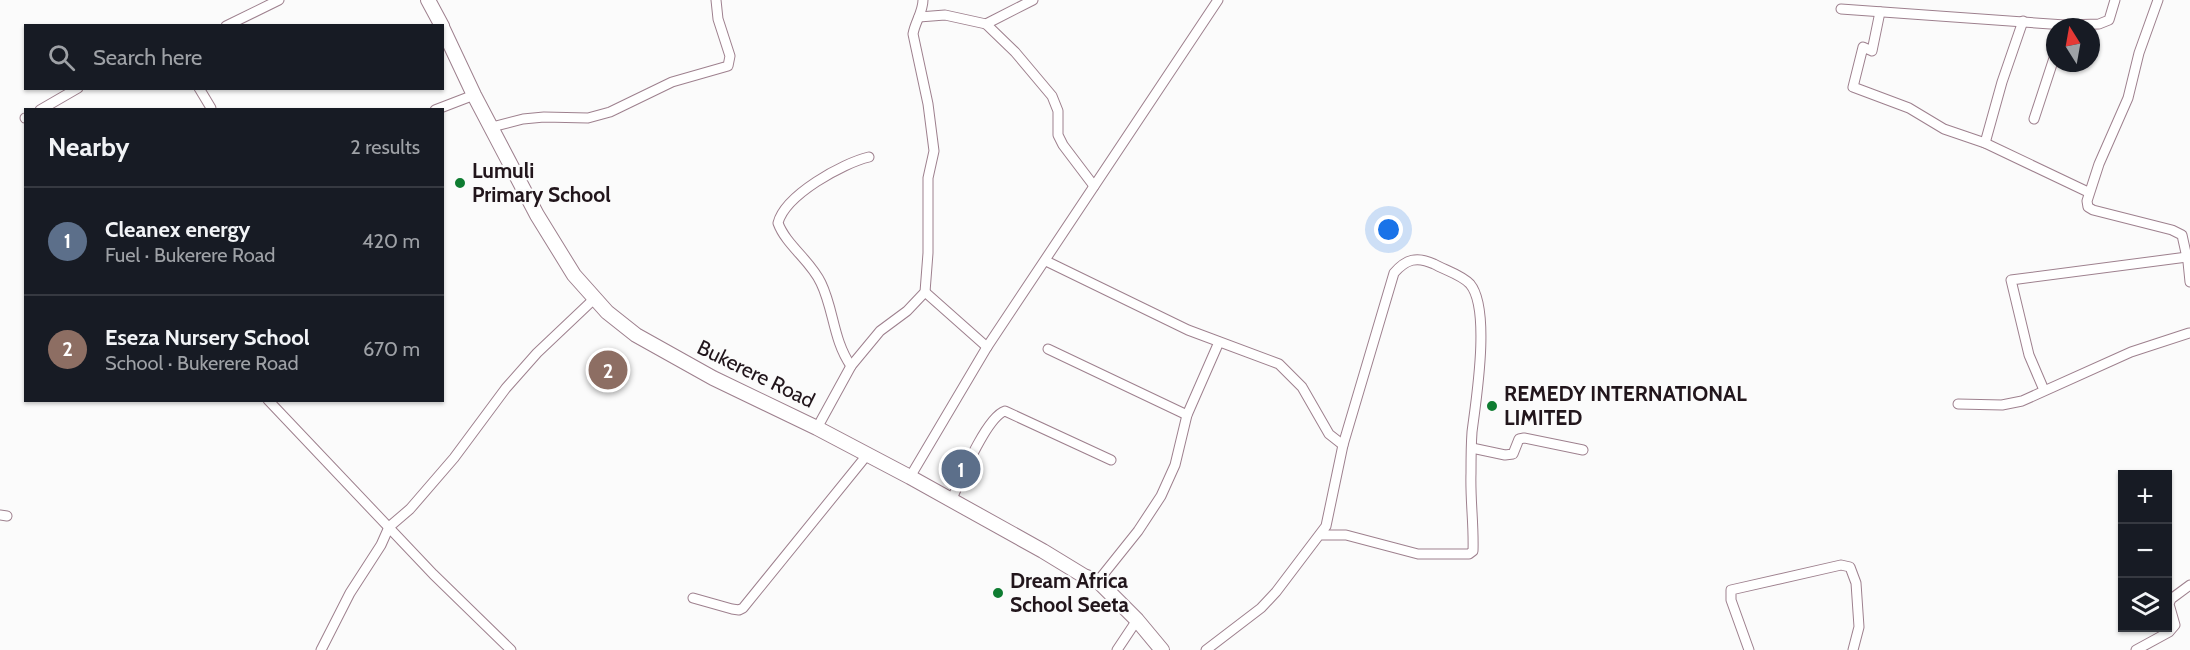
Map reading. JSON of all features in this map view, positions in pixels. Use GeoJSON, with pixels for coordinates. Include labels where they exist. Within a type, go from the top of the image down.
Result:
{"type":"FeatureCollection","features":[{"type":"Feature","properties":{"kind":"main road","name":"Bukerere Road"},"geometry":{"type":"LineString","coordinates":[[428,0],[441,24]]}},
{"type":"Feature","properties":{"kind":"main road","name":"Bukerere Road"},"geometry":{"type":"LineString","coordinates":[[444,30],[474,95],[557,249],[594,299],[636,335],[713,378],[817,428],[910,477],[1084,576],[1098,581],[1137,620],[1162,650]]}},
{"type":"Feature","properties":{"kind":"street"},"geometry":{"type":"LineString","coordinates":[[230,24],[279,0]]}},
{"type":"Feature","properties":{"kind":"street"},"geometry":{"type":"LineString","coordinates":[[492,127],[523,119],[543,117],[588,118],[610,112],[672,82],[728,66],[730,56],[718,19],[716,0]]}},
{"type":"Feature","properties":{"kind":"street"},"geometry":{"type":"LineString","coordinates":[[817,428],[851,366],[880,331],[907,311],[925,292],[928,254],[928,178],[934,151],[928,104],[913,34],[923,0]]}},
{"type":"Feature","properties":{"kind":"street"},"geometry":{"type":"LineString","coordinates":[[986,24],[1033,0]]}},
{"type":"Feature","properties":{"kind":"street"},"geometry":{"type":"LineString","coordinates":[[910,477],[987,347],[1218,0]]}},
{"type":"Feature","properties":{"kind":"street"},"geometry":{"type":"LineString","coordinates":[[2100,23],[2109,20],[2115,0]]}},
{"type":"Feature","properties":{"kind":"street"},"geometry":{"type":"LineString","coordinates":[[2158,0],[2139,53],[2128,98],[2088,192],[2087,201],[2088,207],[2093,210],[2182,235],[2190,282]]}},
{"type":"Feature","properties":{"kind":"street"},"geometry":{"type":"LineString","coordinates":[[1841,9],[2046,24]]}},
{"type":"Feature","properties":{"kind":"street"},"geometry":{"type":"LineString","coordinates":[[1880,12],[1872,51],[1863,47],[1853,87],[1909,108],[1944,129],[1985,143],[2088,192]]}},
{"type":"Feature","properties":{"kind":"street"},"geometry":{"type":"LineString","coordinates":[[919,17],[945,15],[986,24],[1015,52],[1052,96],[1058,111],[1058,135],[1094,186]]}},
{"type":"Feature","properties":{"kind":"street"},"geometry":{"type":"LineString","coordinates":[[1985,143],[2002,82],[2023,21]]}},
{"type":"Feature","properties":{"kind":"street"},"geometry":{"type":"LineString","coordinates":[[2034,119],[2049,72]]}},
{"type":"Feature","properties":{"kind":"street"},"geometry":{"type":"LineString","coordinates":[[43,108],[75,90]]}},
{"type":"Feature","properties":{"kind":"street"},"geometry":{"type":"LineString","coordinates":[[200,90],[211,108]]}},
{"type":"Feature","properties":{"kind":"street"},"geometry":{"type":"LineString","coordinates":[[440,108],[474,95]]}},
{"type":"Feature","properties":{"kind":"street"},"geometry":{"type":"LineString","coordinates":[[851,366],[837,341],[828,300],[820,281],[778,223],[780,213],[812,184],[855,161],[869,157]]}},
{"type":"Feature","properties":{"kind":"street"},"geometry":{"type":"LineString","coordinates":[[2044,390],[2029,355],[2011,280],[2187,256]]}},
{"type":"Feature","properties":{"kind":"street"},"geometry":{"type":"LineString","coordinates":[[1206,650],[1261,608],[1322,535],[1330,513],[1343,445],[1394,273],[1402,264],[1416,259],[1427,261],[1470,284],[1475,293],[1480,330],[1479,376],[1472,448],[1473,549],[1471,553],[1418,554],[1346,535],[1322,535]]}},
{"type":"Feature","properties":{"kind":"street"},"geometry":{"type":"LineString","coordinates":[[1046,261],[1188,330],[1280,364],[1302,387],[1329,434],[1343,445]]}},
{"type":"Feature","properties":{"kind":"street"},"geometry":{"type":"LineString","coordinates":[[925,292],[987,347]]}},
{"type":"Feature","properties":{"kind":"street"},"geometry":{"type":"LineString","coordinates":[[321,650],[350,593],[381,545],[389,527],[410,509],[454,458],[506,388],[537,353],[594,299]]}},
{"type":"Feature","properties":{"kind":"street"},"geometry":{"type":"LineString","coordinates":[[1958,404],[2002,405],[2022,401],[2131,352],[2190,333],[2190,322]]}},
{"type":"Feature","properties":{"kind":"street"},"geometry":{"type":"LineString","coordinates":[[1098,581],[1138,531],[1161,496],[1175,465],[1187,415],[1218,342]]}},
{"type":"Feature","properties":{"kind":"street"},"geometry":{"type":"LineString","coordinates":[[1048,349],[1187,415]]}},
{"type":"Feature","properties":{"kind":"street"},"geometry":{"type":"LineString","coordinates":[[270,402],[434,574],[511,650]]}},
{"type":"Feature","properties":{"kind":"street"},"geometry":{"type":"LineString","coordinates":[[951,501],[976,447],[1001,412],[1012,414],[1111,460]]}},
{"type":"Feature","properties":{"kind":"street"},"geometry":{"type":"LineString","coordinates":[[1472,448],[1505,455],[1513,454],[1520,439],[1524,438],[1583,450]]}},
{"type":"Feature","properties":{"kind":"street"},"geometry":{"type":"LineString","coordinates":[[693,598],[732,609],[743,608],[867,455]]}},
{"type":"Feature","properties":{"kind":"street"},"geometry":{"type":"LineString","coordinates":[[1749,650],[1731,600],[1731,590],[1841,565],[1850,567],[1856,583],[1859,627],[1853,650]]}},
{"type":"Feature","properties":{"kind":"street"},"geometry":{"type":"LineString","coordinates":[[2136,650],[2169,632],[2175,625],[2169,604],[2171,599],[2190,585]]}},
{"type":"Feature","properties":{"kind":"street"},"geometry":{"type":"LineString","coordinates":[[1117,650],[1137,620]]}},
{"type":"Feature","properties":{"kind":"place","name":"Lumuli Primary School"},"geometry":{"type":"Point","coordinates":[460,183]}},
{"type":"Feature","properties":{"kind":"place","name":"Eseza Nursery School"},"geometry":{"type":"Point","coordinates":[608,370]}},
{"type":"Feature","properties":{"kind":"place","name":"REMEDY INTERNATIONAL LIMITED"},"geometry":{"type":"Point","coordinates":[1492,406]}},
{"type":"Feature","properties":{"kind":"place","name":"Cleanex energy"},"geometry":{"type":"Point","coordinates":[961,469]}},
{"type":"Feature","properties":{"kind":"place","name":"Dream Africa School Seeta"},"geometry":{"type":"Point","coordinates":[998,593]}}]}
